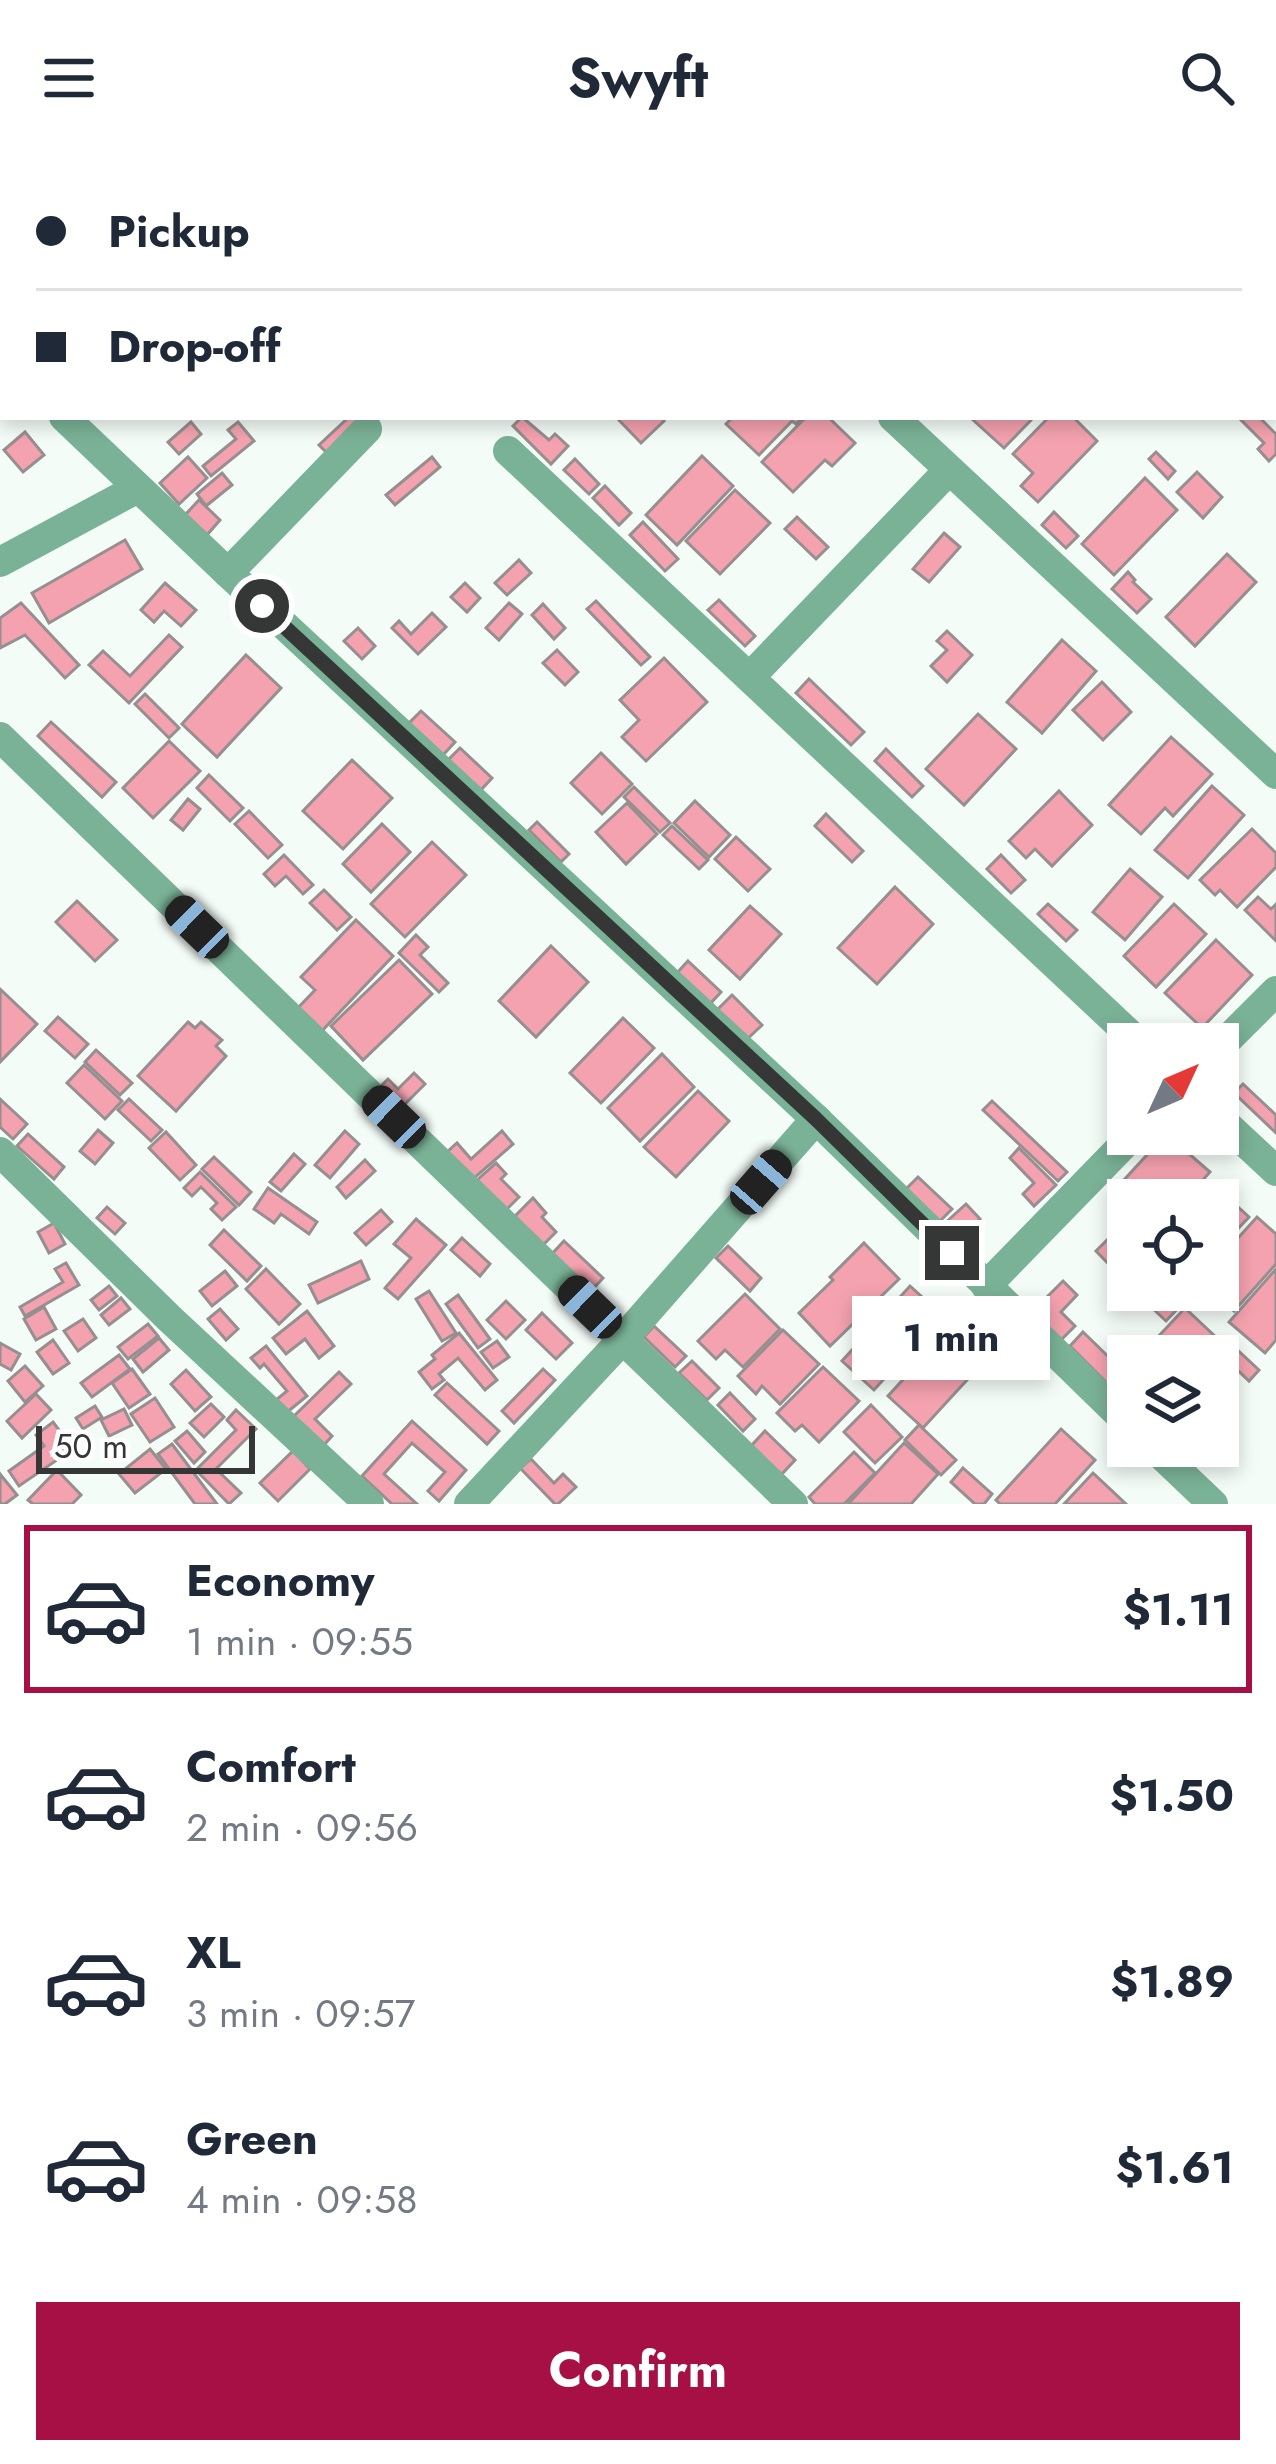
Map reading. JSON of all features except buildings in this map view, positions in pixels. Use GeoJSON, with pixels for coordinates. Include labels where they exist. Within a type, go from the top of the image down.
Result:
{"type":"FeatureCollection","features":[{"type":"Feature","properties":{"kind":"street"},"geometry":{"type":"LineString","coordinates":[[67,420],[816,1119],[1107,1403]]}},
{"type":"Feature","properties":{"kind":"street"},"geometry":{"type":"LineString","coordinates":[[896,420],[1276,774]]}},
{"type":"Feature","properties":{"kind":"street"},"geometry":{"type":"LineString","coordinates":[[228,574],[367,429]]}},
{"type":"Feature","properties":{"kind":"street"},"geometry":{"type":"LineString","coordinates":[[508,451],[1118,1023]]}},
{"type":"Feature","properties":{"kind":"street"},"geometry":{"type":"LineString","coordinates":[[750,677],[949,470]]}},
{"type":"Feature","properties":{"kind":"street"},"geometry":{"type":"LineString","coordinates":[[0,562],[138,488]]}},
{"type":"Feature","properties":{"kind":"street"},"geometry":{"type":"LineString","coordinates":[[0,737],[793,1504]]}},
{"type":"Feature","properties":{"kind":"street"},"geometry":{"type":"LineString","coordinates":[[1239,1028],[1276,991]]}},
{"type":"Feature","properties":{"kind":"street"},"geometry":{"type":"LineString","coordinates":[[469,1504],[623,1339],[816,1119]]}},
{"type":"Feature","properties":{"kind":"street"},"geometry":{"type":"LineString","coordinates":[[1239,1137],[1276,1171]]}},
{"type":"Feature","properties":{"kind":"street"},"geometry":{"type":"LineString","coordinates":[[0,1152],[369,1504]]}},
{"type":"Feature","properties":{"kind":"street"},"geometry":{"type":"LineString","coordinates":[[986,1286],[1114,1155]]}},
{"type":"Feature","properties":{"kind":"street"},"geometry":{"type":"LineString","coordinates":[[1174,1467],[1213,1504]]}},
{"type":"Feature","properties":{"kind":"route"},"geometry":{"type":"LineString","coordinates":[[262,606],[816,1119],[952,1253]]}}]}
